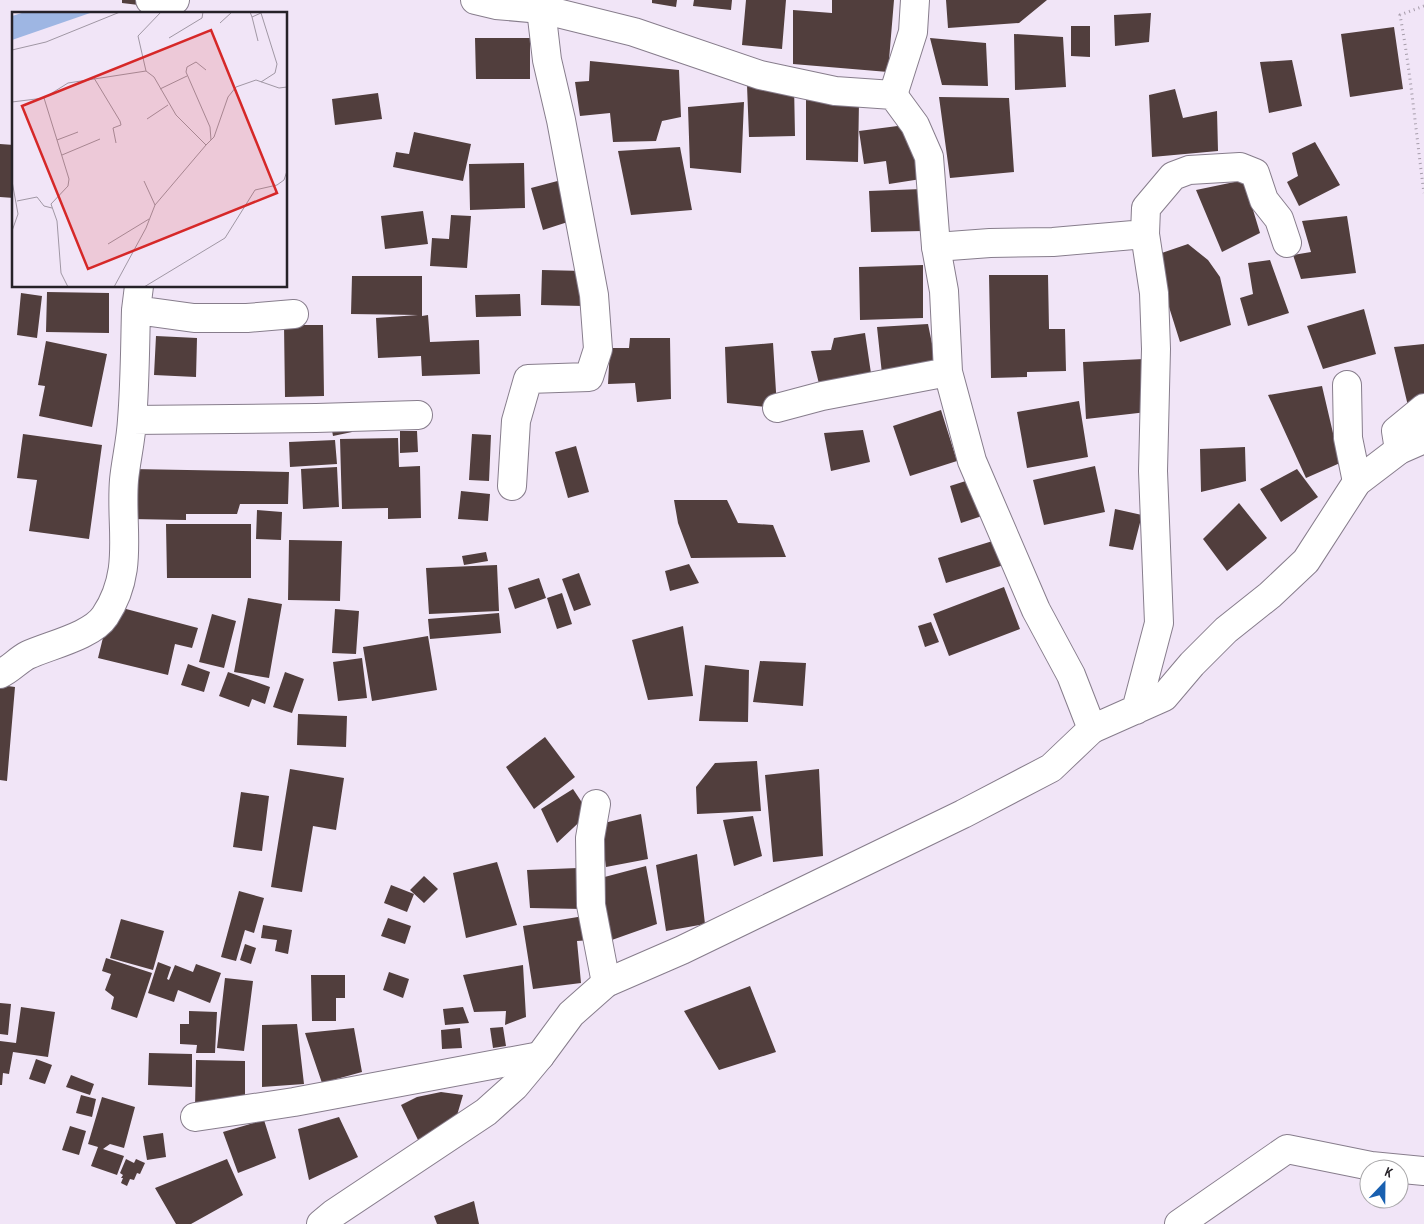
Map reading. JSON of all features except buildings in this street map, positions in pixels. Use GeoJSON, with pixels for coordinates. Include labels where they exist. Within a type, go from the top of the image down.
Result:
{"type":"FeatureCollection","features":[{"type":"Feature","properties":{"kind":"street"},"geometry":{"type":"LineString","coordinates":[[475,0],[496,5],[542,9],[634,32],[760,75],[835,91],[894,95]]}},
{"type":"Feature","properties":{"kind":"street"},"geometry":{"type":"LineString","coordinates":[[894,95],[913,32],[914,0]]}},
{"type":"Feature","properties":{"kind":"street"},"geometry":{"type":"LineString","coordinates":[[512,486],[516,421],[528,380],[589,377],[598,349],[594,295],[561,120],[546,60],[542,9]]}},
{"type":"Feature","properties":{"kind":"street"},"geometry":{"type":"LineString","coordinates":[[894,95],[915,125],[929,157],[936,247],[944,291],[948,372],[972,461],[1036,610],[1071,675],[1092,729]]}},
{"type":"Feature","properties":{"kind":"street"},"geometry":{"type":"LineString","coordinates":[[1136,710],[1159,622],[1153,471],[1156,349],[1154,293],[1145,234],[1146,208],[1173,176],[1190,170],[1240,167],[1255,173],[1264,200],[1279,219],[1287,243]]}},
{"type":"Feature","properties":{"kind":"street"},"geometry":{"type":"LineString","coordinates":[[936,247],[990,243],[1053,242],[1145,234]]}},
{"type":"Feature","properties":{"kind":"street"},"geometry":{"type":"LineString","coordinates":[[0,674],[7,671],[26,656],[88,632],[104,618],[118,592],[125,562],[124,481],[132,420],[138,298],[194,318],[247,318],[294,314]]}},
{"type":"Feature","properties":{"kind":"street"},"geometry":{"type":"LineString","coordinates":[[777,408],[822,396],[948,372]]}},
{"type":"Feature","properties":{"kind":"street"},"geometry":{"type":"LineString","coordinates":[[1347,385],[1348,438],[1357,482]]}},
{"type":"Feature","properties":{"kind":"street"},"geometry":{"type":"LineString","coordinates":[[1399,450],[1396,431],[1424,408]]}},
{"type":"Feature","properties":{"kind":"street"},"geometry":{"type":"LineString","coordinates":[[132,420],[418,415]]}},
{"type":"Feature","properties":{"kind":"street"},"geometry":{"type":"LineString","coordinates":[[321,1224],[340,1209],[486,1112],[515,1086],[571,1014],[606,983],[682,950],[963,814],[1051,768],[1092,729],[1164,698],[1192,664],[1226,630],[1270,595],[1306,561],[1357,482],[1399,450],[1424,439]]}},
{"type":"Feature","properties":{"kind":"street"},"geometry":{"type":"LineString","coordinates":[[596,804],[590,838],[591,905],[606,983]]}},
{"type":"Feature","properties":{"kind":"street"},"geometry":{"type":"LineString","coordinates":[[195,1117],[294,1102],[540,1056]]}},
{"type":"Feature","properties":{"kind":"street"},"geometry":{"type":"LineString","coordinates":[[1179,1224],[1287,1149],[1371,1166],[1424,1171]]}},
{"type":"Feature","properties":{"kind":"path"},"geometry":{"type":"LineString","coordinates":[[1424,6],[1400,15],[1410,66],[1415,126],[1424,193]]}}]}
